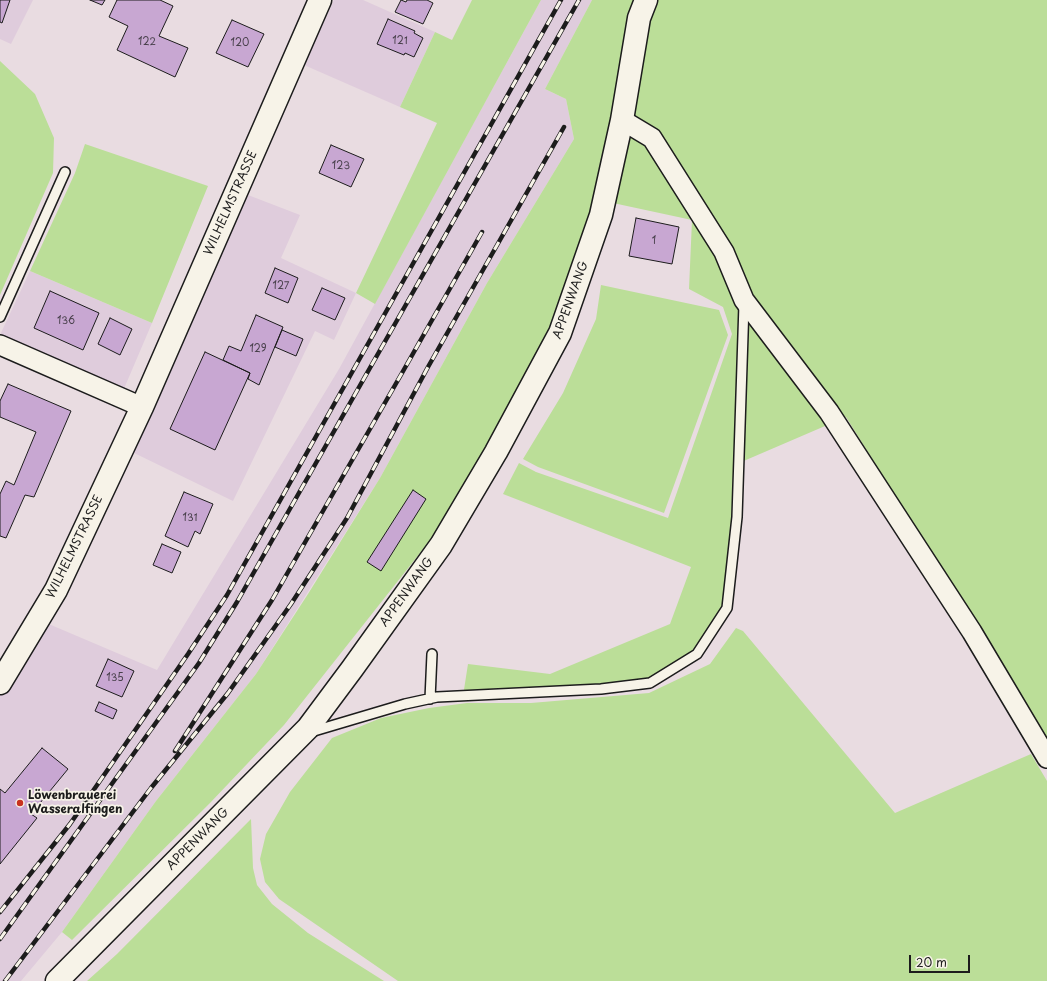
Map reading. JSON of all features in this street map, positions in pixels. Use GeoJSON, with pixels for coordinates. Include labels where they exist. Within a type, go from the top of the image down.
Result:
{"type":"FeatureCollection","features":[{"type":"Feature","properties":{"kind":"street","name":"WILHELMSTRASSE"},"geometry":{"type":"LineString","coordinates":[[0,683],[56,590],[142,407],[320,0]]}},
{"type":"Feature","properties":{"kind":"street","name":"APPENWANG"},"geometry":{"type":"LineString","coordinates":[[57,981],[308,728],[441,545],[496,452],[560,333],[601,215],[622,120],[639,18],[646,0]]}},
{"type":"Feature","properties":{"kind":"street"},"geometry":{"type":"LineString","coordinates":[[622,120],[652,138],[724,252],[744,300],[829,412],[972,632],[1047,758]]}},
{"type":"Feature","properties":{"kind":"street"},"geometry":{"type":"LineString","coordinates":[[0,345],[142,407]]}},
{"type":"Feature","properties":{"kind":"lane"},"geometry":{"type":"LineString","coordinates":[[0,317],[65,172]]}},
{"type":"Feature","properties":{"kind":"lane"},"geometry":{"type":"LineString","coordinates":[[308,728],[314,731],[405,704],[437,697],[601,689],[650,683],[697,654],[727,608],[737,517],[744,300]]}},
{"type":"Feature","properties":{"kind":"lane"},"geometry":{"type":"LineString","coordinates":[[430,699],[432,654]]}},
{"type":"Feature","properties":{"kind":"shaded area"},"geometry":{"type":"Polygon","coordinates":[[[0,0],[33,0],[11,44],[0,39],[0,0]]]}},
{"type":"Feature","properties":{"kind":"shaded area"},"geometry":{"type":"Polygon","coordinates":[[[334,0],[363,0],[435,32],[400,107],[304,65],[334,0]]]}},
{"type":"Feature","properties":{"kind":"shaded area"},"geometry":{"type":"Polygon","coordinates":[[[541,0],[592,0],[545,89],[566,99],[574,139],[487,283],[380,478],[256,674],[156,801],[62,932],[21,981],[0,981],[0,696],[44,622],[157,670],[339,369],[541,0]]]}},
{"type":"Feature","properties":{"kind":"shaded area"},"geometry":{"type":"Polygon","coordinates":[[[248,195],[300,215],[281,258],[356,293],[334,340],[315,331],[233,501],[130,451],[248,195]]]}},
{"type":"Feature","properties":{"kind":"shaded area"},"geometry":{"type":"Polygon","coordinates":[[[30,271],[152,323],[123,391],[0,337],[30,271]]]}},
{"type":"Feature","properties":{"kind":"green space"},"geometry":{"type":"Polygon","coordinates":[[[472,0],[541,0],[375,304],[356,293],[437,123],[400,107],[435,32],[452,40],[472,0]]]}},
{"type":"Feature","properties":{"kind":"green space"},"geometry":{"type":"Polygon","coordinates":[[[592,0],[635,0],[594,209],[550,334],[483,456],[428,543],[284,725],[210,803],[72,940],[62,932],[156,801],[256,674],[308,594],[380,478],[487,283],[574,139],[566,99],[545,89],[592,0]]]}},
{"type":"Feature","properties":{"kind":"green space"},"geometry":{"type":"Polygon","coordinates":[[[658,0],[1047,0],[1047,740],[846,417],[739,463],[727,608],[697,654],[650,683],[463,696],[468,664],[550,674],[670,624],[691,567],[503,494],[519,463],[536,472],[668,518],[732,334],[723,307],[689,289],[692,220],[613,203],[648,23],[658,0]]]}},
{"type":"Feature","properties":{"kind":"green space"},"geometry":{"type":"Polygon","coordinates":[[[0,61],[35,94],[54,138],[53,173],[0,295],[0,61]]]}},
{"type":"Feature","properties":{"kind":"green space"},"geometry":{"type":"Polygon","coordinates":[[[85,144],[208,186],[152,323],[30,271],[75,173],[85,144]]]}},
{"type":"Feature","properties":{"kind":"green space"},"geometry":{"type":"Polygon","coordinates":[[[601,285],[719,310],[728,335],[664,513],[538,467],[523,459],[563,393],[596,319],[601,285]]]}},
{"type":"Feature","properties":{"kind":"green space"},"geometry":{"type":"Polygon","coordinates":[[[736,628],[743,631],[895,813],[1031,754],[1047,781],[1047,981],[398,981],[279,899],[265,882],[260,859],[266,834],[290,792],[332,738],[381,718],[429,708],[467,703],[531,703],[649,693],[710,664],[736,628]]]}},
{"type":"Feature","properties":{"kind":"green space"},"geometry":{"type":"Polygon","coordinates":[[[251,819],[253,868],[257,885],[272,904],[308,933],[384,981],[87,981],[117,954],[251,819]]]}},
{"type":"Feature","properties":{"kind":"building"},"geometry":{"type":"Polygon","coordinates":[[[0,0],[10,0],[2,23],[0,22],[0,0]]]}},
{"type":"Feature","properties":{"kind":"building"},"geometry":{"type":"Polygon","coordinates":[[[90,0],[105,0],[102,5],[90,0]]]}},
{"type":"Feature","properties":{"kind":"building"},"geometry":{"type":"Polygon","coordinates":[[[117,0],[160,0],[173,6],[159,36],[188,48],[175,77],[117,50],[128,26],[109,17],[117,0]]]}},
{"type":"Feature","properties":{"kind":"building"},"geometry":{"type":"Polygon","coordinates":[[[401,0],[406,2],[407,0],[427,0],[433,3],[423,24],[395,12],[401,0]]]}},
{"type":"Feature","properties":{"kind":"building"},"geometry":{"type":"Polygon","coordinates":[[[388,19],[415,31],[414,33],[423,38],[414,57],[405,53],[404,55],[377,44],[388,19]]]}},
{"type":"Feature","properties":{"kind":"building"},"geometry":{"type":"Polygon","coordinates":[[[232,20],[264,34],[248,67],[216,53],[232,20]]]}},
{"type":"Feature","properties":{"kind":"building"},"geometry":{"type":"Polygon","coordinates":[[[331,145],[364,159],[351,187],[319,173],[331,145]]]}},
{"type":"Feature","properties":{"kind":"building"},"geometry":{"type":"Polygon","coordinates":[[[636,218],[679,227],[672,264],[629,256],[636,218]]]}},
{"type":"Feature","properties":{"kind":"building"},"geometry":{"type":"Polygon","coordinates":[[[275,268],[298,278],[288,303],[265,293],[275,268]]]}},
{"type":"Feature","properties":{"kind":"building"},"geometry":{"type":"Polygon","coordinates":[[[322,288],[345,298],[335,320],[312,310],[322,288]]]}},
{"type":"Feature","properties":{"kind":"building"},"geometry":{"type":"Polygon","coordinates":[[[50,291],[99,313],[83,350],[34,328],[50,291]]]}},
{"type":"Feature","properties":{"kind":"building"},"geometry":{"type":"Polygon","coordinates":[[[256,315],[283,327],[259,385],[248,379],[250,373],[223,360],[229,346],[241,351],[256,315]]]}},
{"type":"Feature","properties":{"kind":"building"},"geometry":{"type":"Polygon","coordinates":[[[110,318],[132,329],[120,355],[98,344],[110,318]]]}},
{"type":"Feature","properties":{"kind":"building"},"geometry":{"type":"Polygon","coordinates":[[[282,330],[303,339],[296,356],[275,347],[282,330]]]}},
{"type":"Feature","properties":{"kind":"building"},"geometry":{"type":"Polygon","coordinates":[[[205,352],[250,373],[215,450],[170,429],[205,352]]]}},
{"type":"Feature","properties":{"kind":"building"},"geometry":{"type":"Polygon","coordinates":[[[8,384],[71,411],[34,497],[25,495],[6,538],[0,536],[0,494],[6,481],[14,485],[36,432],[0,417],[0,401],[8,384]]]}},
{"type":"Feature","properties":{"kind":"building"},"geometry":{"type":"Polygon","coordinates":[[[413,490],[426,499],[381,571],[367,562],[413,490]]]}},
{"type":"Feature","properties":{"kind":"building"},"geometry":{"type":"Polygon","coordinates":[[[184,492],[213,504],[200,534],[195,531],[188,547],[165,536],[184,492]]]}},
{"type":"Feature","properties":{"kind":"building"},"geometry":{"type":"Polygon","coordinates":[[[162,544],[181,552],[172,573],[153,565],[162,544]]]}},
{"type":"Feature","properties":{"kind":"building"},"geometry":{"type":"Polygon","coordinates":[[[108,659],[134,671],[122,697],[96,686],[108,659]]]}},
{"type":"Feature","properties":{"kind":"building"},"geometry":{"type":"Polygon","coordinates":[[[99,702],[117,710],[113,719],[95,711],[99,702]]]}},
{"type":"Feature","properties":{"kind":"building","name":"Löwenbrauerei Wasseralfingen"},"geometry":{"type":"Polygon","coordinates":[[[42,748],[68,769],[31,814],[37,818],[0,864],[0,789],[5,793],[42,748]]]}},
{"type":"Feature","properties":{"kind":"railway"},"geometry":{"type":"LineString","coordinates":[[0,912],[70,824],[227,595],[561,0]]}},
{"type":"Feature","properties":{"kind":"railway"},"geometry":{"type":"LineString","coordinates":[[0,939],[199,663],[237,602],[579,0]]}},
{"type":"Feature","properties":{"kind":"railway"},"geometry":{"type":"LineString","coordinates":[[5,981],[151,788],[228,693],[291,604],[347,518],[428,367],[564,127]]}},
{"type":"Feature","properties":{"kind":"railway"},"geometry":{"type":"LineString","coordinates":[[175,751],[272,600],[482,232]]}},
{"type":"Feature","properties":{"kind":"place","name":"Löwenbrauerei Wasseralfingen"},"geometry":{"type":"Point","coordinates":[20,803]}}]}
